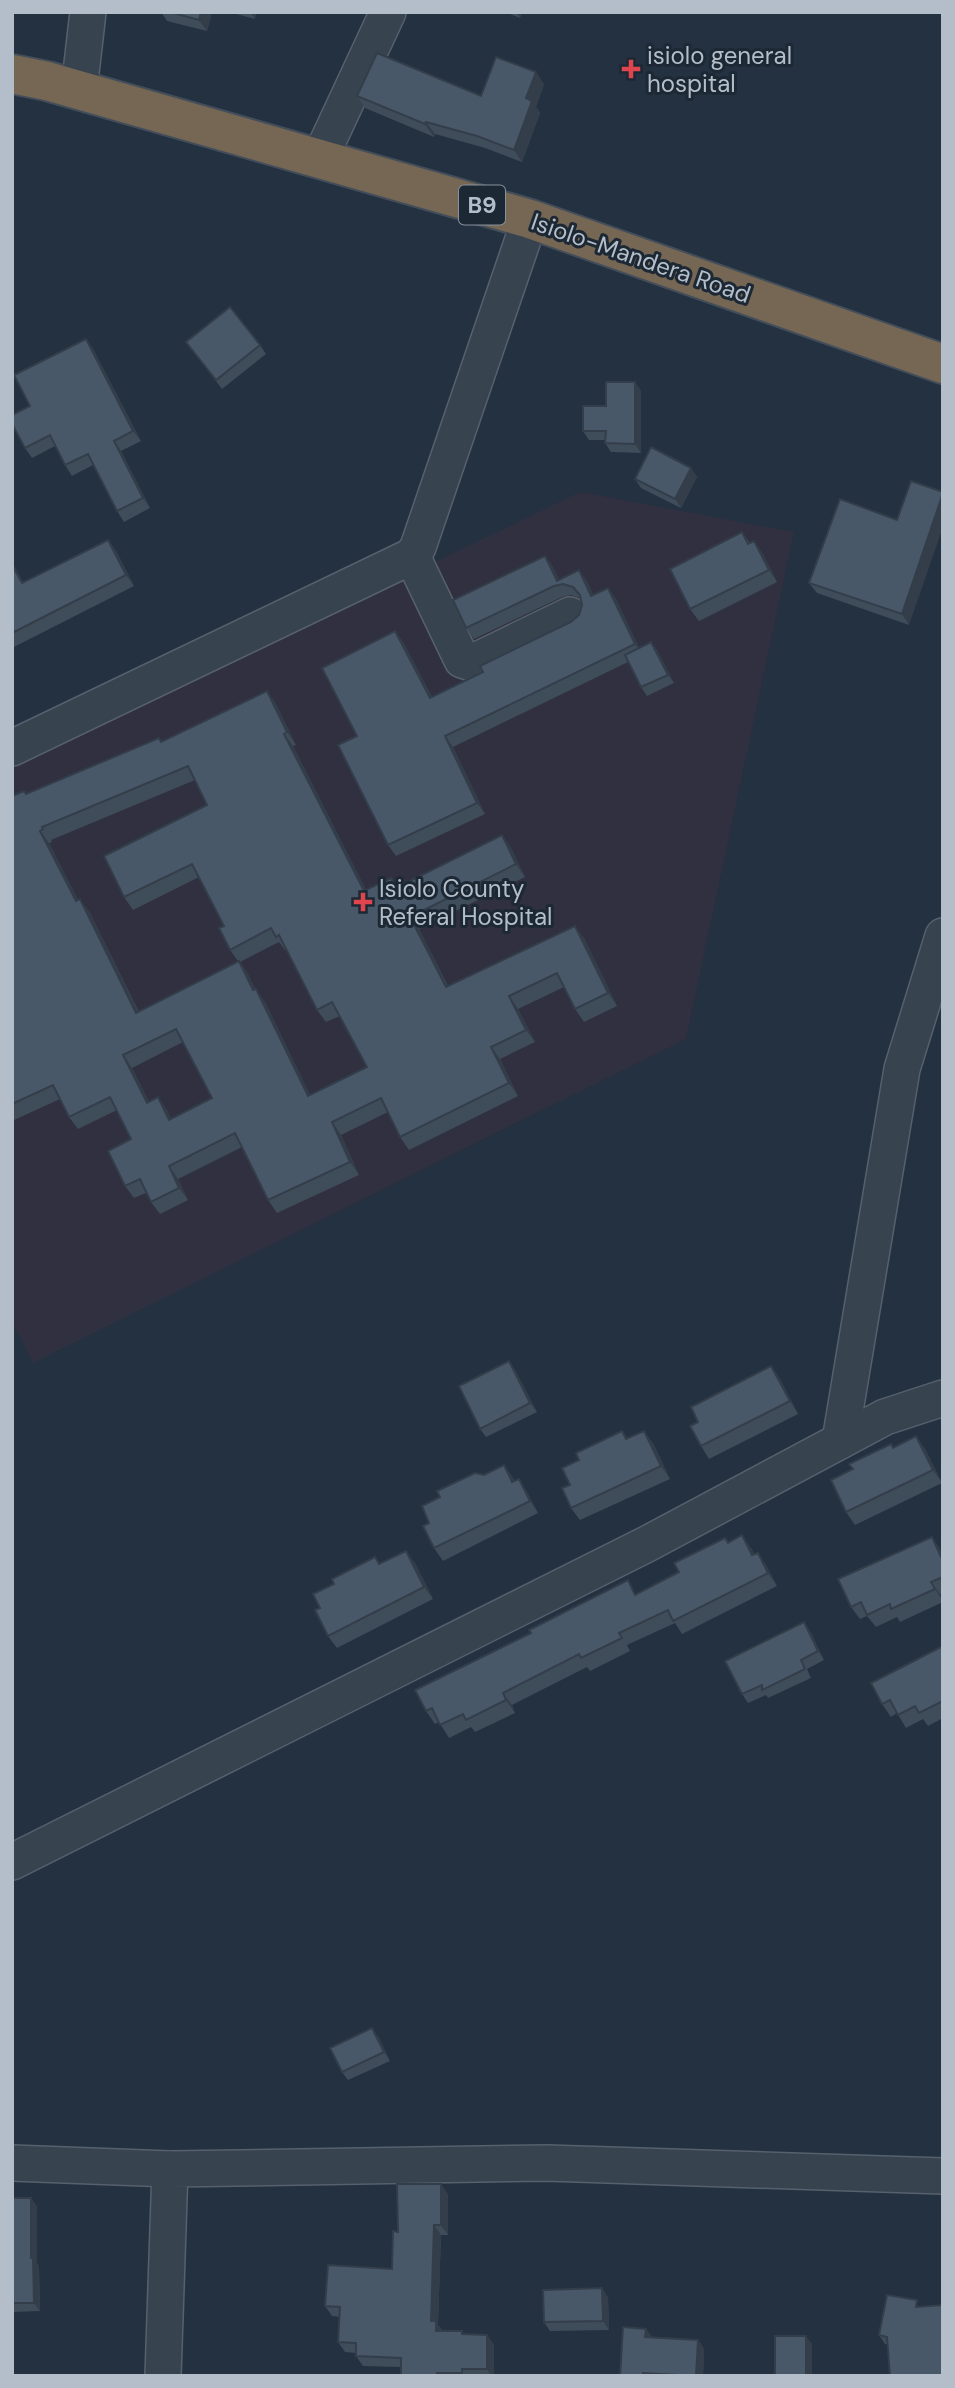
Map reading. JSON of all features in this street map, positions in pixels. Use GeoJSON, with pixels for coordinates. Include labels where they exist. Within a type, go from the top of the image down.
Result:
{"type":"FeatureCollection","features":[{"type":"Feature","properties":{"kind":"highway","name":"Isiolo-Mandera Road"},"geometry":{"type":"LineString","coordinates":[[12,74],[79,90],[530,219],[943,364]]}},
{"type":"Feature","properties":{"kind":"street"},"geometry":{"type":"LineString","coordinates":[[79,90],[88,12]]}},
{"type":"Feature","properties":{"kind":"street"},"geometry":{"type":"LineString","coordinates":[[320,158],[388,12]]}},
{"type":"Feature","properties":{"kind":"street"},"geometry":{"type":"LineString","coordinates":[[12,747],[412,556],[418,547],[530,219]]}},
{"type":"Feature","properties":{"kind":"street"},"geometry":{"type":"LineString","coordinates":[[412,556],[462,660],[471,663],[570,615]]}},
{"type":"Feature","properties":{"kind":"street"},"geometry":{"type":"LineString","coordinates":[[840,1441],[902,1069],[943,936]]}},
{"type":"Feature","properties":{"kind":"street"},"geometry":{"type":"LineString","coordinates":[[12,1862],[647,1544],[885,1417],[943,1398]]}},
{"type":"Feature","properties":{"kind":"street"},"geometry":{"type":"LineString","coordinates":[[12,2163],[170,2169],[547,2163],[943,2176]]}},
{"type":"Feature","properties":{"kind":"street"},"geometry":{"type":"LineString","coordinates":[[163,2376],[170,2169]]}},
{"type":"Feature","properties":{"kind":"shaded area","name":"Isiolo County Referal Hospital"},"geometry":{"type":"Polygon","coordinates":[[[580,492],[794,532],[686,1039],[33,1363],[12,1321],[12,766],[580,492]]]}},
{"type":"Feature","properties":{"kind":"building"},"geometry":{"type":"Polygon","coordinates":[[[170,12],[201,12],[199,20],[170,12]]]}},
{"type":"Feature","properties":{"kind":"building"},"geometry":{"type":"Polygon","coordinates":[[[377,53],[481,96],[496,57],[536,72],[526,98],[532,101],[514,150],[477,136],[426,122],[425,124],[357,96],[377,53]]]}},
{"type":"Feature","properties":{"kind":"building"},"geometry":{"type":"Polygon","coordinates":[[[230,307],[260,345],[216,380],[186,342],[230,307]]]}},
{"type":"Feature","properties":{"kind":"building"},"geometry":{"type":"Polygon","coordinates":[[[86,339],[133,431],[114,441],[143,498],[117,511],[88,454],[65,465],[50,435],[25,448],[12,424],[12,415],[30,406],[14,375],[86,339]]]}},
{"type":"Feature","properties":{"kind":"building"},"geometry":{"type":"Polygon","coordinates":[[[606,382],[635,382],[635,444],[605,443],[606,431],[583,431],[583,406],[606,406],[606,382]]]}},
{"type":"Feature","properties":{"kind":"building"},"geometry":{"type":"Polygon","coordinates":[[[651,447],[691,468],[675,499],[635,479],[651,447]]]}},
{"type":"Feature","properties":{"kind":"building"},"geometry":{"type":"Polygon","coordinates":[[[911,481],[943,493],[902,614],[809,583],[840,499],[897,520],[911,481]]]}},
{"type":"Feature","properties":{"kind":"building"},"geometry":{"type":"Polygon","coordinates":[[[742,532],[748,544],[754,541],[769,570],[690,609],[670,569],[742,532]]]}},
{"type":"Feature","properties":{"kind":"building"},"geometry":{"type":"Polygon","coordinates":[[[108,540],[126,575],[12,633],[12,565],[22,583],[108,540]]]}},
{"type":"Feature","properties":{"kind":"building"},"geometry":{"type":"Polygon","coordinates":[[[545,556],[557,581],[579,570],[591,596],[608,588],[635,644],[445,736],[477,803],[388,845],[338,745],[357,736],[322,668],[395,631],[430,698],[483,672],[480,666],[571,622],[579,615],[582,605],[580,595],[573,587],[563,584],[554,586],[466,628],[453,600],[545,556]]]}},
{"type":"Feature","properties":{"kind":"building"},"geometry":{"type":"Polygon","coordinates":[[[651,642],[668,675],[641,687],[625,655],[651,642]]]}},
{"type":"Feature","properties":{"kind":"building"},"geometry":{"type":"Polygon","coordinates":[[[267,691],[287,732],[284,734],[364,891],[391,878],[396,888],[502,835],[516,864],[410,917],[446,987],[575,926],[608,993],[575,1009],[557,973],[509,996],[526,1030],[491,1047],[509,1083],[400,1137],[381,1098],[332,1122],[350,1162],[268,1200],[235,1133],[169,1166],[179,1188],[151,1202],[140,1179],[125,1186],[108,1151],[131,1139],[110,1097],[69,1117],[53,1085],[12,1104],[12,796],[24,791],[26,794],[159,738],[161,742],[267,691]],[[188,766],[42,827],[40,831],[76,901],[80,899],[136,1013],[239,961],[253,990],[256,989],[308,1096],[367,1067],[332,1002],[317,1010],[279,935],[276,937],[271,928],[230,950],[219,928],[224,926],[192,864],[124,897],[104,856],[207,805],[188,766]],[[176,1029],[123,1055],[147,1103],[158,1097],[169,1120],[212,1098],[176,1029]]]}},
{"type":"Feature","properties":{"kind":"building"},"geometry":{"type":"Polygon","coordinates":[[[509,1361],[530,1403],[480,1429],[459,1386],[509,1361]]]}},
{"type":"Feature","properties":{"kind":"building"},"geometry":{"type":"Polygon","coordinates":[[[771,1366],[790,1401],[701,1446],[690,1426],[698,1422],[691,1407],[771,1366]]]}},
{"type":"Feature","properties":{"kind":"building"},"geometry":{"type":"Polygon","coordinates":[[[622,1431],[626,1439],[644,1431],[661,1466],[571,1508],[562,1488],[570,1485],[562,1468],[579,1460],[576,1453],[622,1431]]]}},
{"type":"Feature","properties":{"kind":"building"},"geometry":{"type":"Polygon","coordinates":[[[916,1436],[933,1470],[846,1512],[831,1480],[853,1469],[849,1464],[891,1444],[893,1448],[916,1436]]]}},
{"type":"Feature","properties":{"kind":"building"},"geometry":{"type":"Polygon","coordinates":[[[504,1465],[512,1482],[519,1479],[530,1501],[434,1548],[423,1526],[429,1523],[422,1506],[440,1497],[437,1491],[475,1473],[484,1475],[504,1465]]]}},
{"type":"Feature","properties":{"kind":"building"},"geometry":{"type":"Polygon","coordinates":[[[742,1535],[752,1555],[758,1553],[768,1573],[673,1621],[668,1610],[619,1633],[622,1638],[581,1658],[579,1654],[503,1693],[506,1700],[466,1720],[463,1714],[440,1725],[432,1708],[426,1711],[415,1690],[531,1633],[529,1630],[628,1580],[635,1595],[679,1572],[674,1563],[725,1538],[728,1543],[742,1535]]]}},
{"type":"Feature","properties":{"kind":"building"},"geometry":{"type":"Polygon","coordinates":[[[932,1537],[943,1561],[943,1577],[931,1582],[935,1589],[891,1609],[890,1604],[867,1615],[861,1602],[851,1607],[838,1579],[932,1537]]]}},
{"type":"Feature","properties":{"kind":"building"},"geometry":{"type":"Polygon","coordinates":[[[406,1551],[424,1587],[328,1636],[315,1610],[320,1608],[313,1594],[334,1584],[332,1579],[375,1557],[379,1564],[406,1551]]]}},
{"type":"Feature","properties":{"kind":"building"},"geometry":{"type":"Polygon","coordinates":[[[804,1622],[818,1651],[801,1660],[805,1669],[762,1690],[762,1685],[742,1694],[725,1661],[804,1622]]]}},
{"type":"Feature","properties":{"kind":"building"},"geometry":{"type":"Polygon","coordinates":[[[943,1646],[943,1701],[919,1713],[915,1706],[898,1715],[890,1700],[882,1704],[871,1683],[943,1646]]]}},
{"type":"Feature","properties":{"kind":"building"},"geometry":{"type":"Polygon","coordinates":[[[372,2028],[384,2052],[342,2072],[330,2048],[372,2028]]]}},
{"type":"Feature","properties":{"kind":"building"},"geometry":{"type":"Polygon","coordinates":[[[397,2184],[441,2184],[441,2225],[434,2225],[431,2321],[436,2321],[436,2331],[487,2335],[487,2369],[462,2369],[462,2373],[437,2373],[437,2376],[401,2376],[401,2358],[356,2356],[356,2343],[338,2342],[340,2307],[325,2306],[328,2265],[392,2269],[393,2231],[398,2232],[397,2184]]]}},
{"type":"Feature","properties":{"kind":"building"},"geometry":{"type":"Polygon","coordinates":[[[12,2198],[31,2198],[34,2303],[12,2303],[12,2198]]]}},
{"type":"Feature","properties":{"kind":"building"},"geometry":{"type":"Polygon","coordinates":[[[602,2288],[603,2321],[544,2322],[543,2290],[602,2288]]]}},
{"type":"Feature","properties":{"kind":"building"},"geometry":{"type":"Polygon","coordinates":[[[887,2295],[917,2300],[916,2307],[943,2305],[943,2376],[890,2376],[887,2337],[879,2335],[887,2295]]]}},
{"type":"Feature","properties":{"kind":"building"},"geometry":{"type":"Polygon","coordinates":[[[623,2327],[646,2329],[645,2337],[698,2340],[696,2376],[643,2373],[643,2376],[620,2376],[623,2327]]]}},
{"type":"Feature","properties":{"kind":"building"},"geometry":{"type":"Polygon","coordinates":[[[775,2336],[806,2336],[806,2376],[775,2376],[775,2336]]]}},
{"type":"Feature","properties":{"kind":"place","name":"isiolo general hospital"},"geometry":{"type":"Point","coordinates":[631,69]}},
{"type":"Feature","properties":{"kind":"place","name":"Isiolo County Referal Hospital"},"geometry":{"type":"Point","coordinates":[363,902]}}]}
